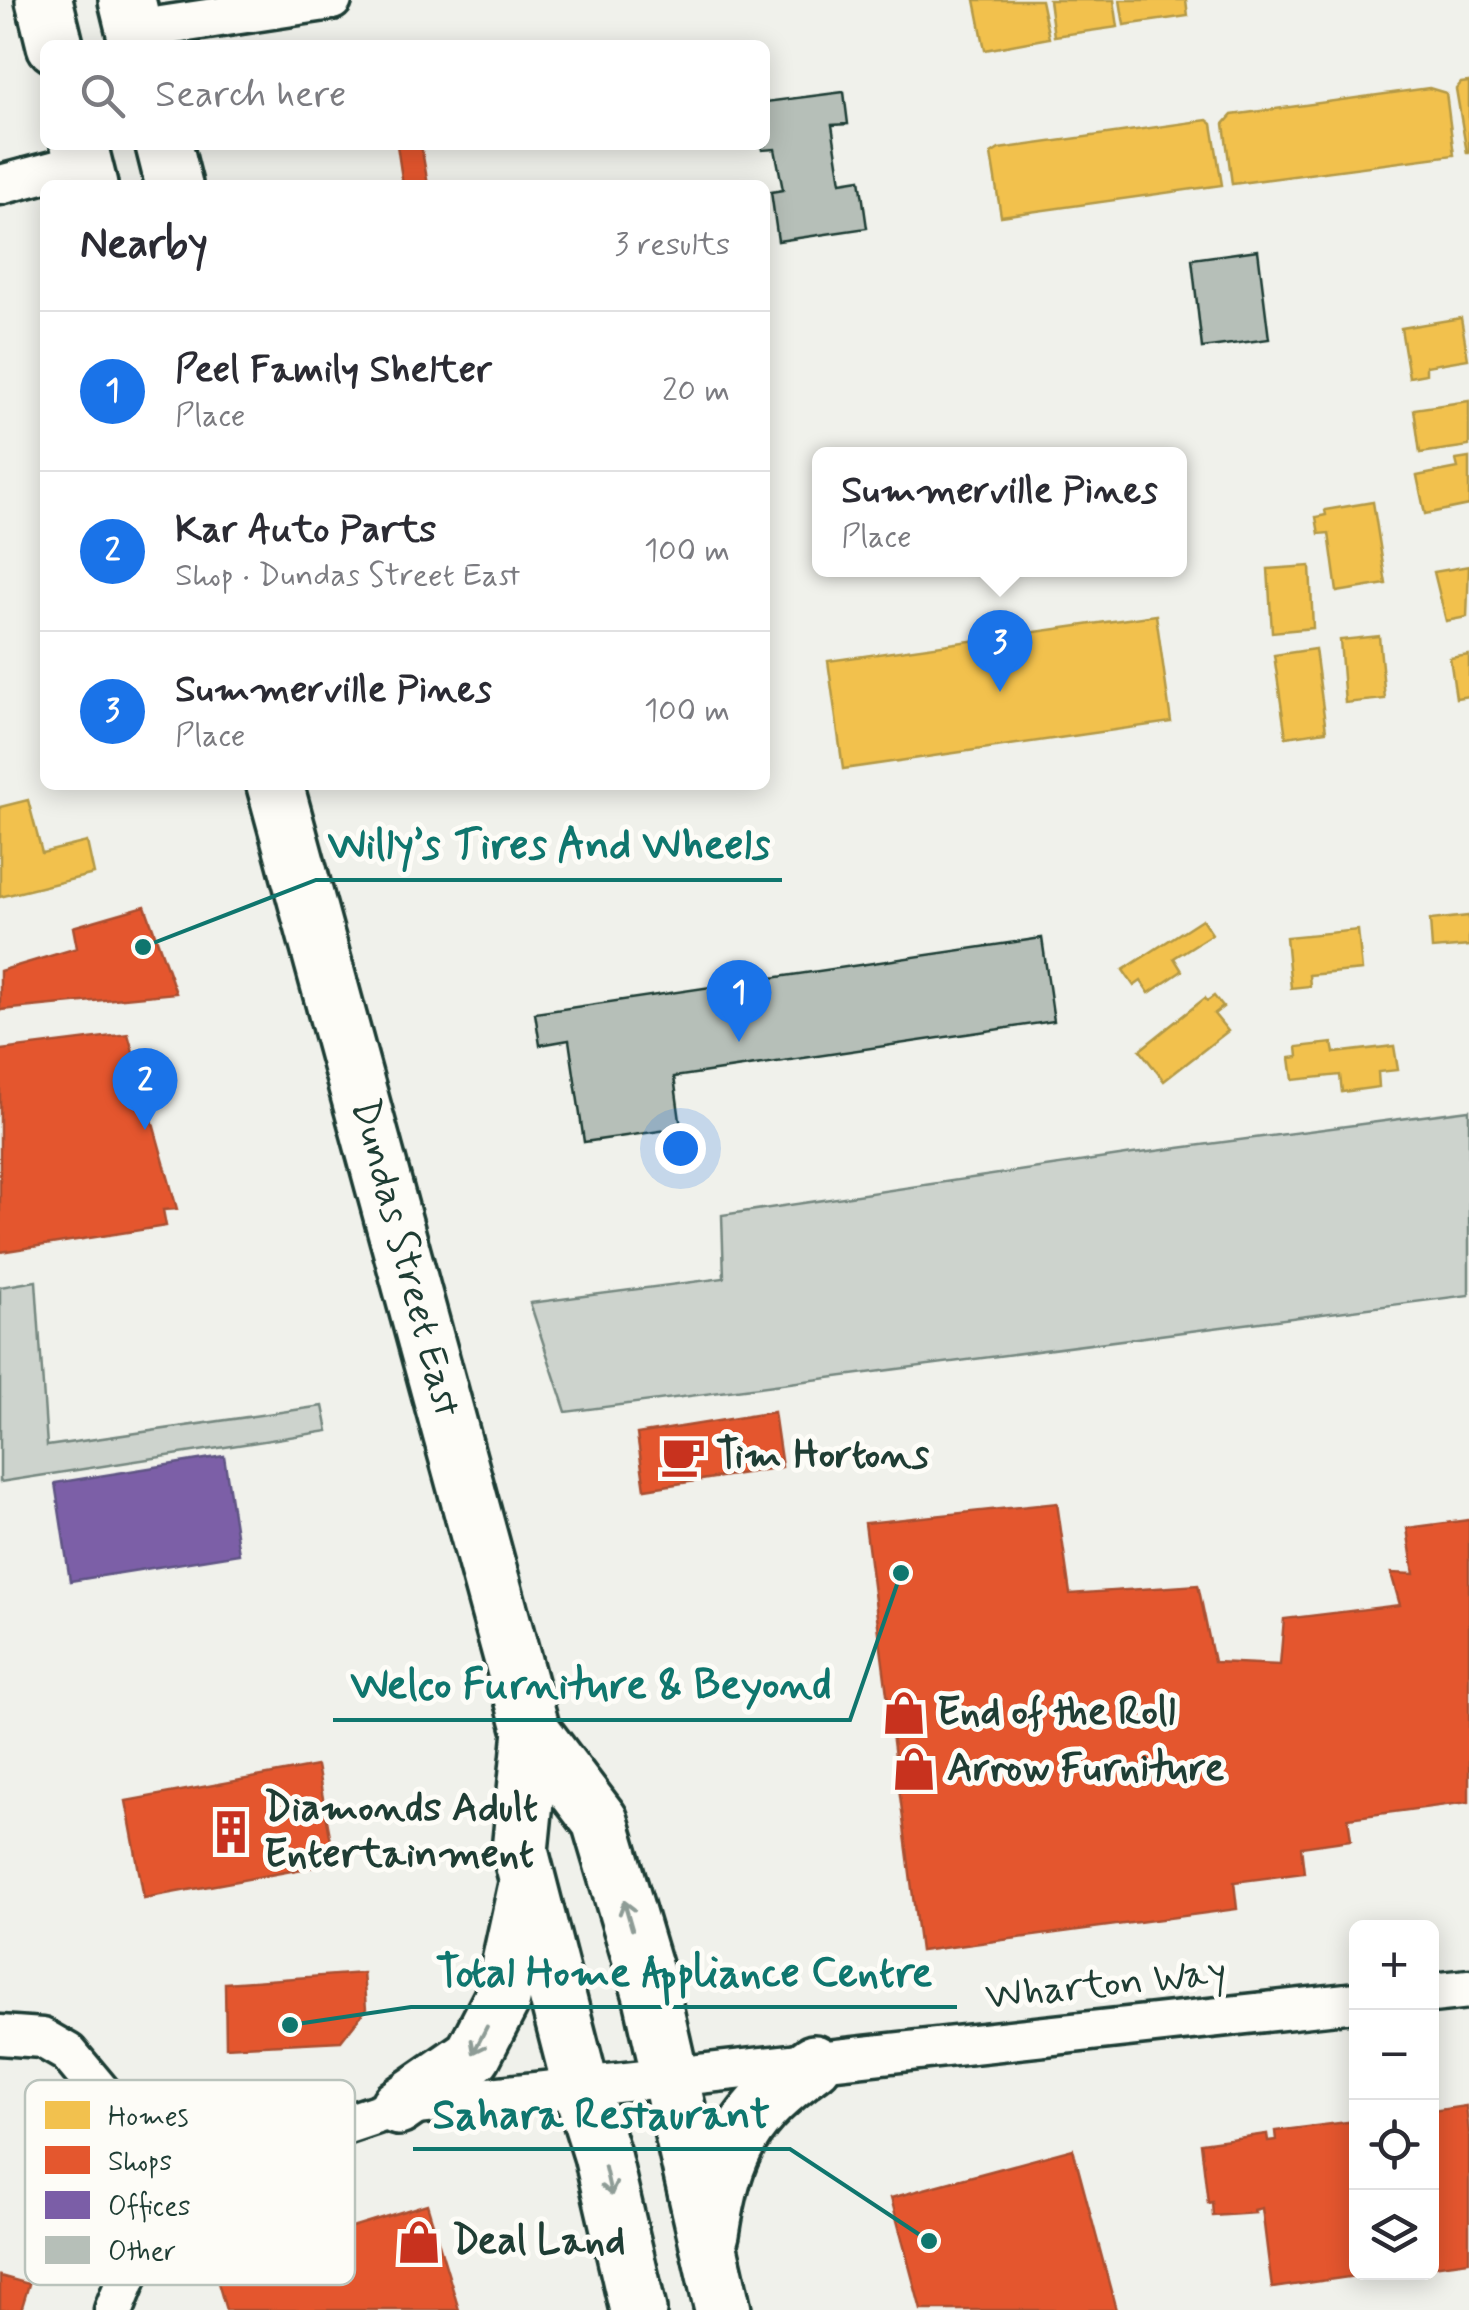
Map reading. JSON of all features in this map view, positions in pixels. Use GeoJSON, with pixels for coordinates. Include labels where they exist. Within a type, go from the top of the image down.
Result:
{"type":"FeatureCollection","features":[{"type":"Feature","properties":{"kind":"main road"},"geometry":{"type":"LineString","coordinates":[[44,0],[54,40]]}},
{"type":"Feature","properties":{"kind":"main road"},"geometry":{"type":"LineString","coordinates":[[165,150],[173,180]]}},
{"type":"Feature","properties":{"kind":"main road","name":"Dundas Street East"},"geometry":{"type":"LineString","coordinates":[[277,790],[532,1731],[520,1851],[602,2155],[638,2310]]}},
{"type":"Feature","properties":{"kind":"main road","name":"Dundas Street East"},"geometry":{"type":"LineString","coordinates":[[532,1731],[600,1821],[650,1993],[723,2310]]}},
{"type":"Feature","properties":{"kind":"main road"},"geometry":{"type":"LineString","coordinates":[[398,2107],[473,2055],[502,1999],[528,1881]]}},
{"type":"Feature","properties":{"kind":"main road"},"geometry":{"type":"LineString","coordinates":[[709,2247],[718,2190],[739,2135],[772,2094],[814,2063]]}},
{"type":"Feature","properties":{"kind":"street"},"geometry":{"type":"LineString","coordinates":[[132,30],[332,0]]}},
{"type":"Feature","properties":{"kind":"street"},"geometry":{"type":"LineString","coordinates":[[0,184],[76,162]]}},
{"type":"Feature","properties":{"kind":"street"},"geometry":{"type":"LineString","coordinates":[[1439,1992],[1469,1989]]}},
{"type":"Feature","properties":{"kind":"street","name":"Wharton Way"},"geometry":{"type":"LineString","coordinates":[[355,2121],[398,2107],[1349,2003]]}},
{"type":"Feature","properties":{"kind":"street"},"geometry":{"type":"LineString","coordinates":[[0,2035],[42,2038],[68,2053],[91,2080]]}},
{"type":"Feature","properties":{"kind":"street","name":"Wharton Way"},"geometry":{"type":"LineString","coordinates":[[114,2310],[124,2285]]}},
{"type":"Feature","properties":{"kind":"shaded area"},"geometry":{"type":"Polygon","coordinates":[[[1469,1110],[1469,1295],[566,1412],[530,1303],[724,1278],[722,1215],[1133,1154],[1469,1110]]]}},
{"type":"Feature","properties":{"kind":"shaded area"},"geometry":{"type":"Polygon","coordinates":[[[36,1281],[47,1446],[323,1406],[328,1431],[0,1482],[0,1287],[36,1281]]]}},
{"type":"Feature","properties":{"kind":"building: Homes"},"geometry":{"type":"Polygon","coordinates":[[[975,0],[1041,0],[1049,38],[985,50],[975,0]]]}},
{"type":"Feature","properties":{"kind":"building: Homes"},"geometry":{"type":"Polygon","coordinates":[[[1049,0],[1114,0],[1118,27],[1054,36],[1049,0]]]}},
{"type":"Feature","properties":{"kind":"building: Homes"},"geometry":{"type":"Polygon","coordinates":[[[1120,0],[1186,0],[1188,16],[1124,25],[1120,0]]]}},
{"type":"Feature","properties":{"kind":"building: Homes"},"geometry":{"type":"Polygon","coordinates":[[[1469,82],[1469,153],[1467,153],[1456,89],[1469,82]]]}},
{"type":"Feature","properties":{"kind":"building: Homes"},"geometry":{"type":"Polygon","coordinates":[[[1429,88],[1446,93],[1454,155],[1232,184],[1224,124],[1232,115],[1429,88]]]}},
{"type":"Feature","properties":{"kind":"building: Homes"},"geometry":{"type":"Polygon","coordinates":[[[1207,120],[1212,124],[1222,185],[1001,216],[991,154],[999,149],[1207,120]]]}},
{"type":"Feature","properties":{"kind":"building: Homes"},"geometry":{"type":"Polygon","coordinates":[[[1461,318],[1468,359],[1426,366],[1426,374],[1409,377],[1401,328],[1461,318]]]}},
{"type":"Feature","properties":{"kind":"building: Homes"},"geometry":{"type":"Polygon","coordinates":[[[1469,401],[1469,446],[1420,453],[1414,409],[1469,401]]]}},
{"type":"Feature","properties":{"kind":"building: Homes"},"geometry":{"type":"Polygon","coordinates":[[[1469,458],[1469,505],[1425,514],[1417,476],[1458,468],[1456,460],[1469,458]]]}},
{"type":"Feature","properties":{"kind":"building: Homes"},"geometry":{"type":"Polygon","coordinates":[[[1373,502],[1386,584],[1337,592],[1329,533],[1319,534],[1316,517],[1326,515],[1325,510],[1373,502]]]}},
{"type":"Feature","properties":{"kind":"building: Homes"},"geometry":{"type":"Polygon","coordinates":[[[1310,566],[1313,628],[1272,632],[1268,569],[1310,566]]]}},
{"type":"Feature","properties":{"kind":"building: Homes"},"geometry":{"type":"Polygon","coordinates":[[[1469,566],[1467,617],[1446,621],[1434,572],[1469,566]]]}},
{"type":"Feature","properties":{"kind":"building: Homes"},"geometry":{"type":"Polygon","coordinates":[[[1156,615],[1171,722],[843,769],[828,661],[1156,615]]]}},
{"type":"Feature","properties":{"kind":"building: Homes"},"geometry":{"type":"Polygon","coordinates":[[[1379,636],[1385,699],[1345,703],[1340,640],[1379,636]]]}},
{"type":"Feature","properties":{"kind":"building: Homes"},"geometry":{"type":"Polygon","coordinates":[[[1315,649],[1326,731],[1286,737],[1274,655],[1315,649]]]}},
{"type":"Feature","properties":{"kind":"building: Homes"},"geometry":{"type":"Polygon","coordinates":[[[1469,655],[1469,696],[1456,698],[1450,658],[1469,655]]]}},
{"type":"Feature","properties":{"kind":"building: Homes"},"geometry":{"type":"Polygon","coordinates":[[[28,800],[42,853],[87,842],[94,874],[0,897],[0,807],[28,800]]]}},
{"type":"Feature","properties":{"kind":"building: Homes"},"geometry":{"type":"Polygon","coordinates":[[[1469,916],[1469,946],[1432,949],[1430,920],[1469,916]]]}},
{"type":"Feature","properties":{"kind":"building: Homes"},"geometry":{"type":"Polygon","coordinates":[[[1202,919],[1212,934],[1174,958],[1182,971],[1149,993],[1141,981],[1134,986],[1123,970],[1202,919]]]}},
{"type":"Feature","properties":{"kind":"building: Homes"},"geometry":{"type":"Polygon","coordinates":[[[1358,930],[1362,970],[1309,975],[1310,986],[1291,988],[1286,937],[1358,930]]]}},
{"type":"Feature","properties":{"kind":"building: Homes"},"geometry":{"type":"Polygon","coordinates":[[[1214,996],[1223,1007],[1214,1014],[1228,1031],[1164,1081],[1140,1050],[1205,998],[1207,1001],[1214,996]]]}},
{"type":"Feature","properties":{"kind":"building: Homes"},"geometry":{"type":"Polygon","coordinates":[[[1332,1043],[1334,1053],[1394,1046],[1398,1070],[1378,1072],[1379,1087],[1342,1092],[1340,1075],[1293,1080],[1290,1058],[1298,1057],[1297,1047],[1332,1043]]]}},
{"type":"Feature","properties":{"kind":"building: Shops"},"geometry":{"type":"Polygon","coordinates":[[[398,150],[422,150],[427,180],[402,180],[398,150]]]}},
{"type":"Feature","properties":{"kind":"building: Shops"},"geometry":{"type":"Polygon","coordinates":[[[145,906],[176,993],[0,1010],[0,971],[77,948],[73,927],[145,906]]]}},
{"type":"Feature","properties":{"kind":"building: Shops"},"geometry":{"type":"Polygon","coordinates":[[[128,1034],[177,1209],[163,1210],[166,1226],[0,1252],[0,1050],[128,1034]]]}},
{"type":"Feature","properties":{"kind":"building: Shops"},"geometry":{"type":"Polygon","coordinates":[[[774,1412],[782,1467],[645,1489],[637,1434],[774,1412]]]}},
{"type":"Feature","properties":{"kind":"building: Shops"},"geometry":{"type":"Polygon","coordinates":[[[1057,1503],[1070,1594],[1198,1585],[1214,1662],[1280,1665],[1284,1619],[1400,1605],[1391,1573],[1414,1574],[1407,1528],[1469,1520],[1469,1802],[1348,1818],[1351,1840],[1301,1847],[1304,1873],[1234,1882],[1237,1909],[920,1951],[865,1523],[1057,1503]]]}},
{"type":"Feature","properties":{"kind":"building: Shops","name":"Diamonds Adult Entertainment"},"geometry":{"type":"Polygon","coordinates":[[[317,1766],[335,1863],[144,1898],[126,1801],[317,1766]]]}},
{"type":"Feature","properties":{"kind":"building: Shops"},"geometry":{"type":"Polygon","coordinates":[[[363,1973],[366,2009],[341,2041],[226,2047],[225,1983],[363,1973]]]}},
{"type":"Feature","properties":{"kind":"building: Shops"},"geometry":{"type":"Polygon","coordinates":[[[1466,2106],[1469,2261],[1439,2265],[1439,2190],[1439,2110],[1466,2106]]]}},
{"type":"Feature","properties":{"kind":"building: Shops"},"geometry":{"type":"Polygon","coordinates":[[[1349,2122],[1349,2277],[1272,2288],[1262,2208],[1254,2210],[1255,2213],[1213,2216],[1201,2143],[1267,2134],[1268,2141],[1276,2140],[1275,2131],[1349,2122]]]}},
{"type":"Feature","properties":{"kind":"building: Shops"},"geometry":{"type":"Polygon","coordinates":[[[1073,2149],[1116,2310],[921,2310],[891,2198],[1073,2149]]]}},
{"type":"Feature","properties":{"kind":"building: Shops"},"geometry":{"type":"Polygon","coordinates":[[[427,2204],[459,2310],[226,2310],[219,2285],[355,2285],[355,2226],[427,2204]]]}},
{"type":"Feature","properties":{"kind":"building: Shops"},"geometry":{"type":"Polygon","coordinates":[[[0,2276],[29,2285],[21,2310],[0,2310],[0,2276]]]}},
{"type":"Feature","properties":{"kind":"building: Offices"},"geometry":{"type":"Polygon","coordinates":[[[224,1456],[239,1554],[70,1581],[55,1483],[224,1456]]]}},
{"type":"Feature","properties":{"kind":"building: Other"},"geometry":{"type":"Polygon","coordinates":[[[844,92],[848,124],[832,125],[841,182],[860,179],[867,228],[778,241],[771,192],[783,190],[775,149],[770,149],[770,101],[844,92]]]}},
{"type":"Feature","properties":{"kind":"building: Other"},"geometry":{"type":"Polygon","coordinates":[[[1258,250],[1269,339],[1202,348],[1192,259],[1258,250]]]}},
{"type":"Feature","properties":{"kind":"building: Other"},"geometry":{"type":"Polygon","coordinates":[[[1042,938],[1054,1021],[674,1077],[681,1128],[584,1142],[569,1040],[540,1045],[535,1013],[1042,938]]]}},
{"type":"Feature","properties":{"kind":"place","name":"Summerville Pines"},"geometry":{"type":"Point","coordinates":[1000,692]}},
{"type":"Feature","properties":{"kind":"place","name":"Willy’s Tires And Wheels"},"geometry":{"type":"Point","coordinates":[143,947]}},
{"type":"Feature","properties":{"kind":"place","name":"Peel Family Shelter"},"geometry":{"type":"Point","coordinates":[739,1042]}},
{"type":"Feature","properties":{"kind":"place","name":"Kar Auto Parts"},"geometry":{"type":"Point","coordinates":[145,1130]}},
{"type":"Feature","properties":{"kind":"place","name":"Tim Hortons"},"geometry":{"type":"Point","coordinates":[683,1456]}},
{"type":"Feature","properties":{"kind":"place","name":"Welco Furniture & Beyond"},"geometry":{"type":"Point","coordinates":[901,1573]}},
{"type":"Feature","properties":{"kind":"place","name":"End of the Roll"},"geometry":{"type":"Point","coordinates":[904,1713]}},
{"type":"Feature","properties":{"kind":"place","name":"Arrow Furniture"},"geometry":{"type":"Point","coordinates":[914,1769]}},
{"type":"Feature","properties":{"kind":"place","name":"Diamonds Adult Entertainment"},"geometry":{"type":"Point","coordinates":[231,1832]}},
{"type":"Feature","properties":{"kind":"place","name":"Total Home Appliance Centre"},"geometry":{"type":"Point","coordinates":[290,2025]}},
{"type":"Feature","properties":{"kind":"place","name":"Sahara Restaurant"},"geometry":{"type":"Point","coordinates":[929,2241]}},
{"type":"Feature","properties":{"kind":"place","name":"Deal Land"},"geometry":{"type":"Point","coordinates":[419,2242]}}]}
